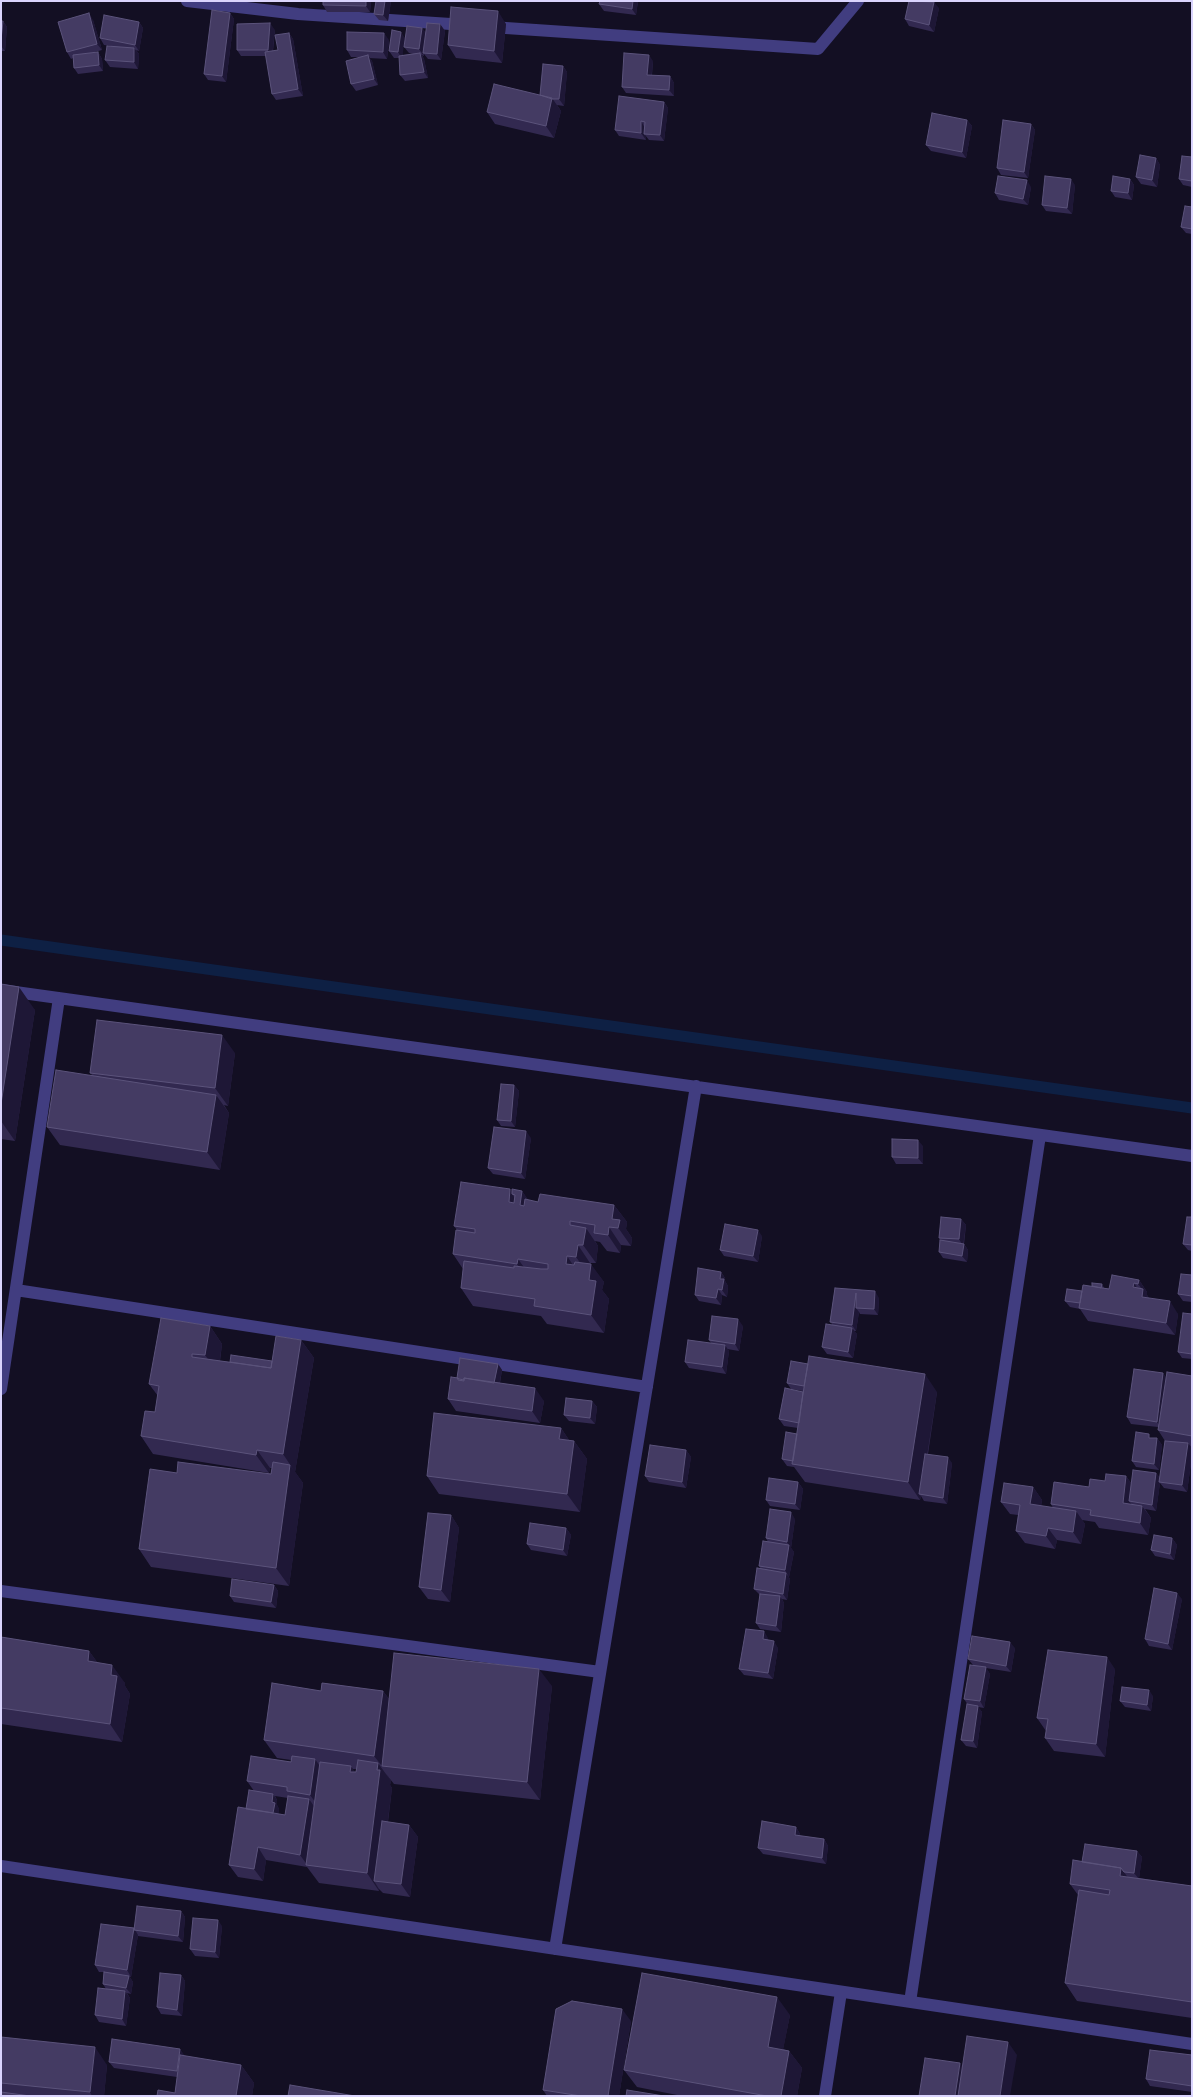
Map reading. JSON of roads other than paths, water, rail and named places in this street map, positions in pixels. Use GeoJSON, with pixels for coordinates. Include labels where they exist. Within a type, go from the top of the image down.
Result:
{"type":"FeatureCollection","features":[{"type":"Feature","properties":{"kind":"street"},"geometry":{"type":"LineString","coordinates":[[187,1],[298,7],[818,49],[858,1]]}},
{"type":"Feature","properties":{"kind":"street"},"geometry":{"type":"LineString","coordinates":[[1,990],[1192,1156]]}},
{"type":"Feature","properties":{"kind":"street"},"geometry":{"type":"LineString","coordinates":[[1,1388],[59,998]]}},
{"type":"Feature","properties":{"kind":"street"},"geometry":{"type":"LineString","coordinates":[[555,1949],[696,1086]]}},
{"type":"Feature","properties":{"kind":"street"},"geometry":{"type":"LineString","coordinates":[[910,2002],[1040,1135]]}},
{"type":"Feature","properties":{"kind":"street"},"geometry":{"type":"LineString","coordinates":[[16,1290],[646,1387]]}},
{"type":"Feature","properties":{"kind":"street"},"geometry":{"type":"LineString","coordinates":[[1,1591],[600,1672]]}},
{"type":"Feature","properties":{"kind":"street"},"geometry":{"type":"LineString","coordinates":[[1,1866],[1192,2044]]}},
{"type":"Feature","properties":{"kind":"street"},"geometry":{"type":"LineString","coordinates":[[825,2096],[840,1992]]}},
{"type":"Feature","properties":{"kind":"waterway"},"geometry":{"type":"LineString","coordinates":[[1,940],[1192,1108]]}}]}
